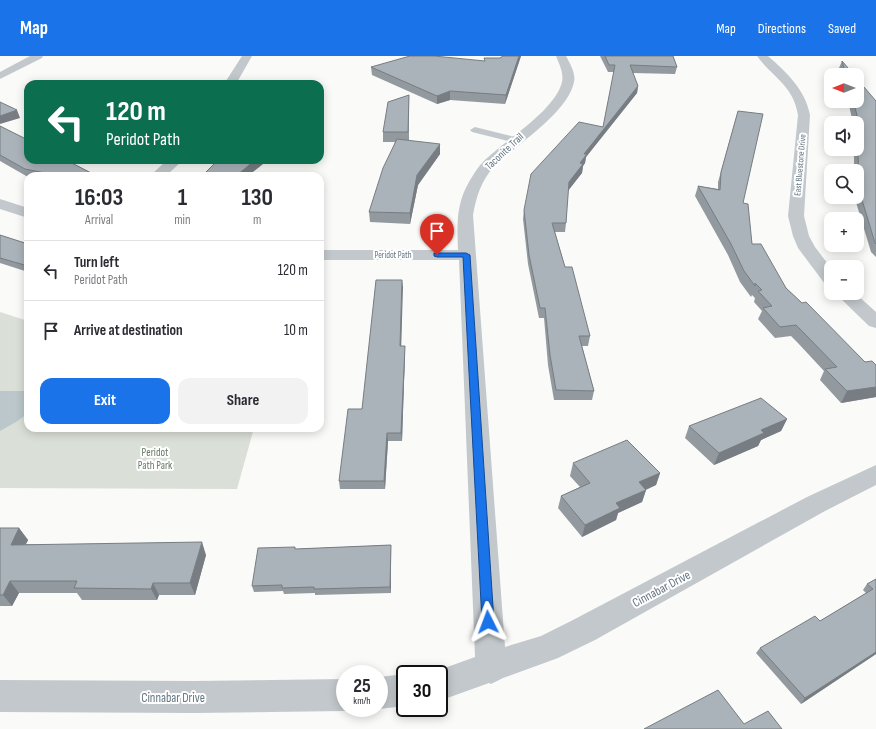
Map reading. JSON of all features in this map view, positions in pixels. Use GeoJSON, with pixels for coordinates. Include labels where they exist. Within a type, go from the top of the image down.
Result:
{"type":"FeatureCollection","features":[{"type":"Feature","properties":{"kind":"street"},"geometry":{"type":"LineString","coordinates":[[0,76],[38,56]]}},
{"type":"Feature","properties":{"kind":"street"},"geometry":{"type":"LineString","coordinates":[[232,80],[247,56]]}},
{"type":"Feature","properties":{"kind":"street","name":"Taconite Trail"},"geometry":{"type":"LineString","coordinates":[[491,669],[466,255],[465,215],[470,193],[480,173],[488,164],[547,113],[564,93],[568,78],[562,56]]}},
{"type":"Feature","properties":{"kind":"street","name":"East Bluestone Drive"},"geometry":{"type":"LineString","coordinates":[[762,56],[788,82],[802,102],[804,115],[796,216],[801,236],[807,248],[824,271]]}},
{"type":"Feature","properties":{"kind":"street"},"geometry":{"type":"LineString","coordinates":[[162,172],[171,164]]}},
{"type":"Feature","properties":{"kind":"street"},"geometry":{"type":"LineString","coordinates":[[0,204],[24,212]]}},
{"type":"Feature","properties":{"kind":"street","name":"Peridot Path"},"geometry":{"type":"LineString","coordinates":[[324,255],[466,255]]}},
{"type":"Feature","properties":{"kind":"street"},"geometry":{"type":"LineString","coordinates":[[852,300],[876,322]]}},
{"type":"Feature","properties":{"kind":"street","name":"Cinnabar Drive"},"geometry":{"type":"LineString","coordinates":[[448,682],[491,669],[547,648],[584,630],[876,474]]}},
{"type":"Feature","properties":{"kind":"street","name":"Cinnabar Drive"},"geometry":{"type":"LineString","coordinates":[[0,696],[202,697],[336,695]]}},
{"type":"Feature","properties":{"kind":"lane"},"geometry":{"type":"LineString","coordinates":[[474,130],[516,140]]}},
{"type":"Feature","properties":{"kind":"green space","name":"Peridot Path Park"},"geometry":{"type":"Polygon","coordinates":[[[0,312],[24,320],[24,432],[253,432],[237,489],[0,488],[0,312]]]}},
{"type":"Feature","properties":{"kind":"shaded area"},"geometry":{"type":"Polygon","coordinates":[[[0,391],[24,391],[24,416],[0,431],[0,391]]]}},
{"type":"Feature","properties":{"kind":"building"},"geometry":{"type":"Polygon","coordinates":[[[410,56],[434,56],[485,61],[484,58],[519,56],[506,95],[450,91],[437,96],[371,67],[410,56]]]}},
{"type":"Feature","properties":{"kind":"building"},"geometry":{"type":"Polygon","coordinates":[[[605,56],[673,56],[677,67],[630,65],[638,86],[584,154],[587,154],[580,163],[583,164],[569,182],[566,223],[552,223],[565,267],[572,267],[590,336],[579,336],[594,391],[556,390],[550,355],[545,308],[540,308],[529,255],[524,210],[531,174],[579,122],[603,127],[615,65],[609,65],[605,56]]]}},
{"type":"Feature","properties":{"kind":"building"},"geometry":{"type":"Polygon","coordinates":[[[842,61],[848,68],[844,68],[842,61]]]}},
{"type":"Feature","properties":{"kind":"building"},"geometry":{"type":"Polygon","coordinates":[[[864,87],[876,101],[876,244],[863,204],[864,164],[858,164],[858,156],[864,156],[864,116],[857,115],[855,108],[864,108],[864,87]]]}},
{"type":"Feature","properties":{"kind":"building"},"geometry":{"type":"Polygon","coordinates":[[[409,95],[408,132],[383,132],[388,102],[409,95]]]}},
{"type":"Feature","properties":{"kind":"building"},"geometry":{"type":"Polygon","coordinates":[[[0,102],[17,110],[0,116],[0,102]]]}},
{"type":"Feature","properties":{"kind":"building"},"geometry":{"type":"Polygon","coordinates":[[[738,111],[763,114],[743,203],[748,204],[752,244],[761,244],[786,288],[802,303],[806,302],[865,362],[872,361],[876,365],[876,387],[847,391],[825,369],[837,367],[796,325],[780,327],[763,308],[772,306],[758,291],[762,290],[755,283],[755,286],[744,271],[731,244],[698,186],[720,190],[721,172],[738,111]]]}},
{"type":"Feature","properties":{"kind":"building"},"geometry":{"type":"Polygon","coordinates":[[[0,126],[24,138],[24,164],[74,164],[89,172],[40,172],[25,169],[0,155],[0,126]]]}},
{"type":"Feature","properties":{"kind":"building"},"geometry":{"type":"Polygon","coordinates":[[[397,139],[440,144],[417,175],[410,213],[369,212],[383,168],[397,139]]]}},
{"type":"Feature","properties":{"kind":"building"},"geometry":{"type":"Polygon","coordinates":[[[214,164],[250,164],[241,172],[206,172],[214,164]]]}},
{"type":"Feature","properties":{"kind":"building"},"geometry":{"type":"Polygon","coordinates":[[[0,235],[24,243],[24,265],[0,258],[0,235]]]}},
{"type":"Feature","properties":{"kind":"building"},"geometry":{"type":"Polygon","coordinates":[[[376,280],[402,280],[400,346],[405,346],[401,433],[387,433],[384,481],[339,481],[348,409],[362,409],[376,280]]]}},
{"type":"Feature","properties":{"kind":"building"},"geometry":{"type":"Polygon","coordinates":[[[761,398],[787,419],[761,430],[764,433],[719,453],[689,426],[761,398]]]}},
{"type":"Feature","properties":{"kind":"building"},"geometry":{"type":"Polygon","coordinates":[[[627,440],[660,473],[639,482],[646,490],[616,503],[620,508],[585,525],[561,496],[590,483],[573,463],[627,440]]]}},
{"type":"Feature","properties":{"kind":"building"},"geometry":{"type":"Polygon","coordinates":[[[0,528],[19,528],[11,545],[202,542],[190,583],[153,583],[151,589],[74,588],[77,581],[10,581],[3,595],[0,595],[0,528]]]}},
{"type":"Feature","properties":{"kind":"building"},"geometry":{"type":"Polygon","coordinates":[[[391,545],[390,587],[314,589],[314,587],[282,588],[282,585],[252,586],[258,548],[295,547],[295,549],[391,545]]]}},
{"type":"Feature","properties":{"kind":"building"},"geometry":{"type":"Polygon","coordinates":[[[876,579],[876,652],[805,698],[760,648],[815,616],[820,621],[873,589],[867,584],[876,579]]]}},
{"type":"Feature","properties":{"kind":"building"},"geometry":{"type":"Polygon","coordinates":[[[718,690],[744,724],[768,711],[782,729],[644,729],[718,690]]]}},
{"type":"Feature","properties":{"kind":"route"},"geometry":{"type":"LineString","coordinates":[[437,255],[466,255],[488,622]]}}]}
